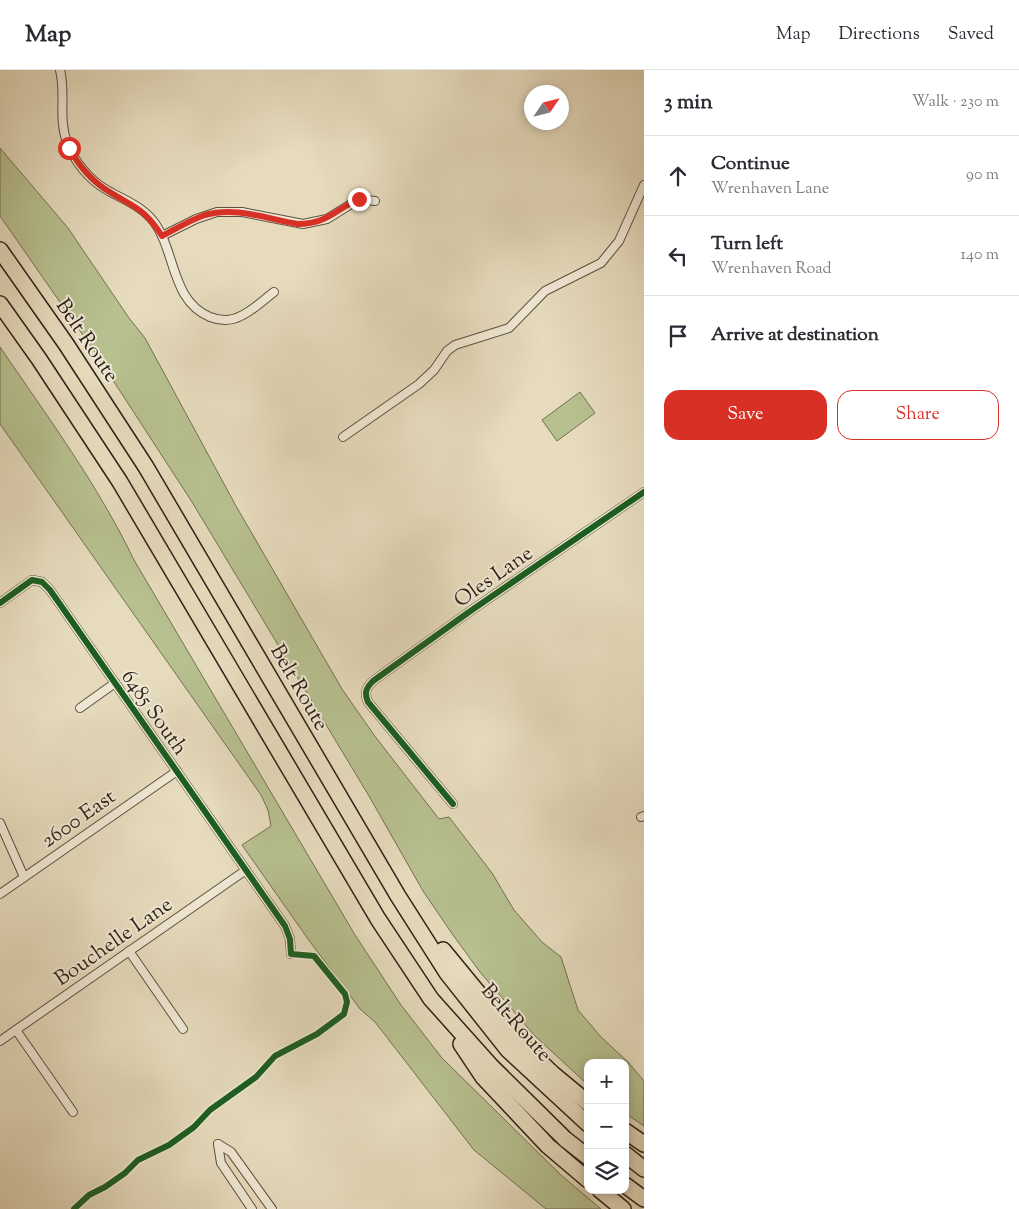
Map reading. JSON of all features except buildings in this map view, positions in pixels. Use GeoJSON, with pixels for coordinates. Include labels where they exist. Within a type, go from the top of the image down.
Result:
{"type":"FeatureCollection","features":[{"type":"Feature","properties":{"kind":"highway","name":"Belt Route"},"geometry":{"type":"LineString","coordinates":[[0,250],[66,344],[146,467],[398,896],[448,973],[508,1050],[584,1120]]}},
{"type":"Feature","properties":{"kind":"highway"},"geometry":{"type":"LineString","coordinates":[[0,304],[120,482],[378,919],[483,1077],[548,1146],[584,1177]]}},
{"type":"Feature","properties":{"kind":"highway"},"geometry":{"type":"LineString","coordinates":[[398,896],[517,1040],[584,1100]]}},
{"type":"Feature","properties":{"kind":"highway"},"geometry":{"type":"LineString","coordinates":[[431,999],[504,1079],[565,1139],[584,1154]]}},
{"type":"Feature","properties":{"kind":"highway"},"geometry":{"type":"LineString","coordinates":[[629,1134],[644,1144]]}},
{"type":"Feature","properties":{"kind":"highway"},"geometry":{"type":"LineString","coordinates":[[629,1157],[644,1169]]}},
{"type":"Feature","properties":{"kind":"highway"},"geometry":{"type":"LineString","coordinates":[[629,1188],[644,1199]]}},
{"type":"Feature","properties":{"kind":"highway"},"geometry":{"type":"LineString","coordinates":[[605,1194],[623,1209]]}},
{"type":"Feature","properties":{"kind":"street"},"geometry":{"type":"LineString","coordinates":[[60,70],[63,127],[66,140],[74,156],[84,171],[98,184],[146,214],[162,236],[181,288],[200,312],[221,320],[232,319],[274,292]]}},
{"type":"Feature","properties":{"kind":"street"},"geometry":{"type":"LineString","coordinates":[[343,437],[419,384],[434,370],[447,351],[455,345],[509,328],[548,288],[584,273],[601,263],[618,241],[644,185]]}},
{"type":"Feature","properties":{"kind":"street"},"geometry":{"type":"LineString","coordinates":[[162,236],[196,219],[217,212],[242,212],[302,224],[327,219],[359,199],[375,201]]}},
{"type":"Feature","properties":{"kind":"street","name":"Oles Lane"},"geometry":{"type":"LineString","coordinates":[[453,804],[368,702],[366,692],[373,681],[644,492]]}},
{"type":"Feature","properties":{"kind":"street","name":"6485 South"},"geometry":{"type":"LineString","coordinates":[[0,602],[32,580],[42,582],[50,590],[285,926],[290,939],[291,954]]}},
{"type":"Feature","properties":{"kind":"street"},"geometry":{"type":"LineString","coordinates":[[80,708],[115,683]]}},
{"type":"Feature","properties":{"kind":"street","name":"2600 East"},"geometry":{"type":"LineString","coordinates":[[0,894],[177,771]]}},
{"type":"Feature","properties":{"kind":"street"},"geometry":{"type":"LineString","coordinates":[[0,823],[24,877]]}},
{"type":"Feature","properties":{"kind":"street","name":"Bouchelle Lane"},"geometry":{"type":"LineString","coordinates":[[0,1041],[246,870]]}},
{"type":"Feature","properties":{"kind":"street"},"geometry":{"type":"LineString","coordinates":[[129,952],[183,1029]]}},
{"type":"Feature","properties":{"kind":"street"},"geometry":{"type":"LineString","coordinates":[[16,1030],[73,1112]]}},
{"type":"Feature","properties":{"kind":"street"},"geometry":{"type":"LineString","coordinates":[[252,1209],[221,1163],[218,1144],[231,1152],[272,1209]]}},
{"type":"Feature","properties":{"kind":"green space"},"geometry":{"type":"Polygon","coordinates":[[[0,148],[68,228],[129,318],[145,338],[236,506],[342,689],[374,735],[439,819],[449,817],[492,873],[514,910],[542,942],[561,957],[578,1010],[601,1037],[625,1059],[584,1059],[584,1081],[534,1035],[480,972],[423,891],[369,796],[192,502],[94,351],[0,216],[0,148]]]}},
{"type":"Feature","properties":{"kind":"green space"},"geometry":{"type":"Polygon","coordinates":[[[0,347],[88,478],[134,560],[355,935],[401,1005],[442,1058],[561,1175],[601,1209],[546,1209],[474,1150],[375,1022],[360,1009],[242,845],[271,826],[268,810],[261,795],[0,424],[0,347]]]}},
{"type":"Feature","properties":{"kind":"green space"},"geometry":{"type":"Polygon","coordinates":[[[580,392],[595,413],[557,441],[542,420],[580,392]]]}},
{"type":"Feature","properties":{"kind":"green space"},"geometry":{"type":"Polygon","coordinates":[[[629,1063],[644,1081],[644,1126],[629,1116],[629,1063]]]}},
{"type":"Feature","properties":{"kind":"cycle path"},"geometry":{"type":"LineString","coordinates":[[453,804],[368,702],[366,691],[369,686],[373,681],[469,612],[644,492]]}},
{"type":"Feature","properties":{"kind":"cycle path"},"geometry":{"type":"LineString","coordinates":[[0,603],[32,580],[42,582],[50,590],[285,926],[290,939],[291,954],[314,956],[345,994],[347,1002],[344,1014],[317,1034],[275,1056],[256,1077],[210,1110],[194,1127],[169,1145],[138,1160],[125,1173],[105,1187],[89,1195],[74,1209]]}},
{"type":"Feature","properties":{"kind":"route"},"geometry":{"type":"LineString","coordinates":[[69,148],[78,163],[91,177],[105,189],[142,210],[154,223],[162,236],[203,216],[226,211],[242,212],[298,224],[308,224],[332,216],[359,199]]}}]}
